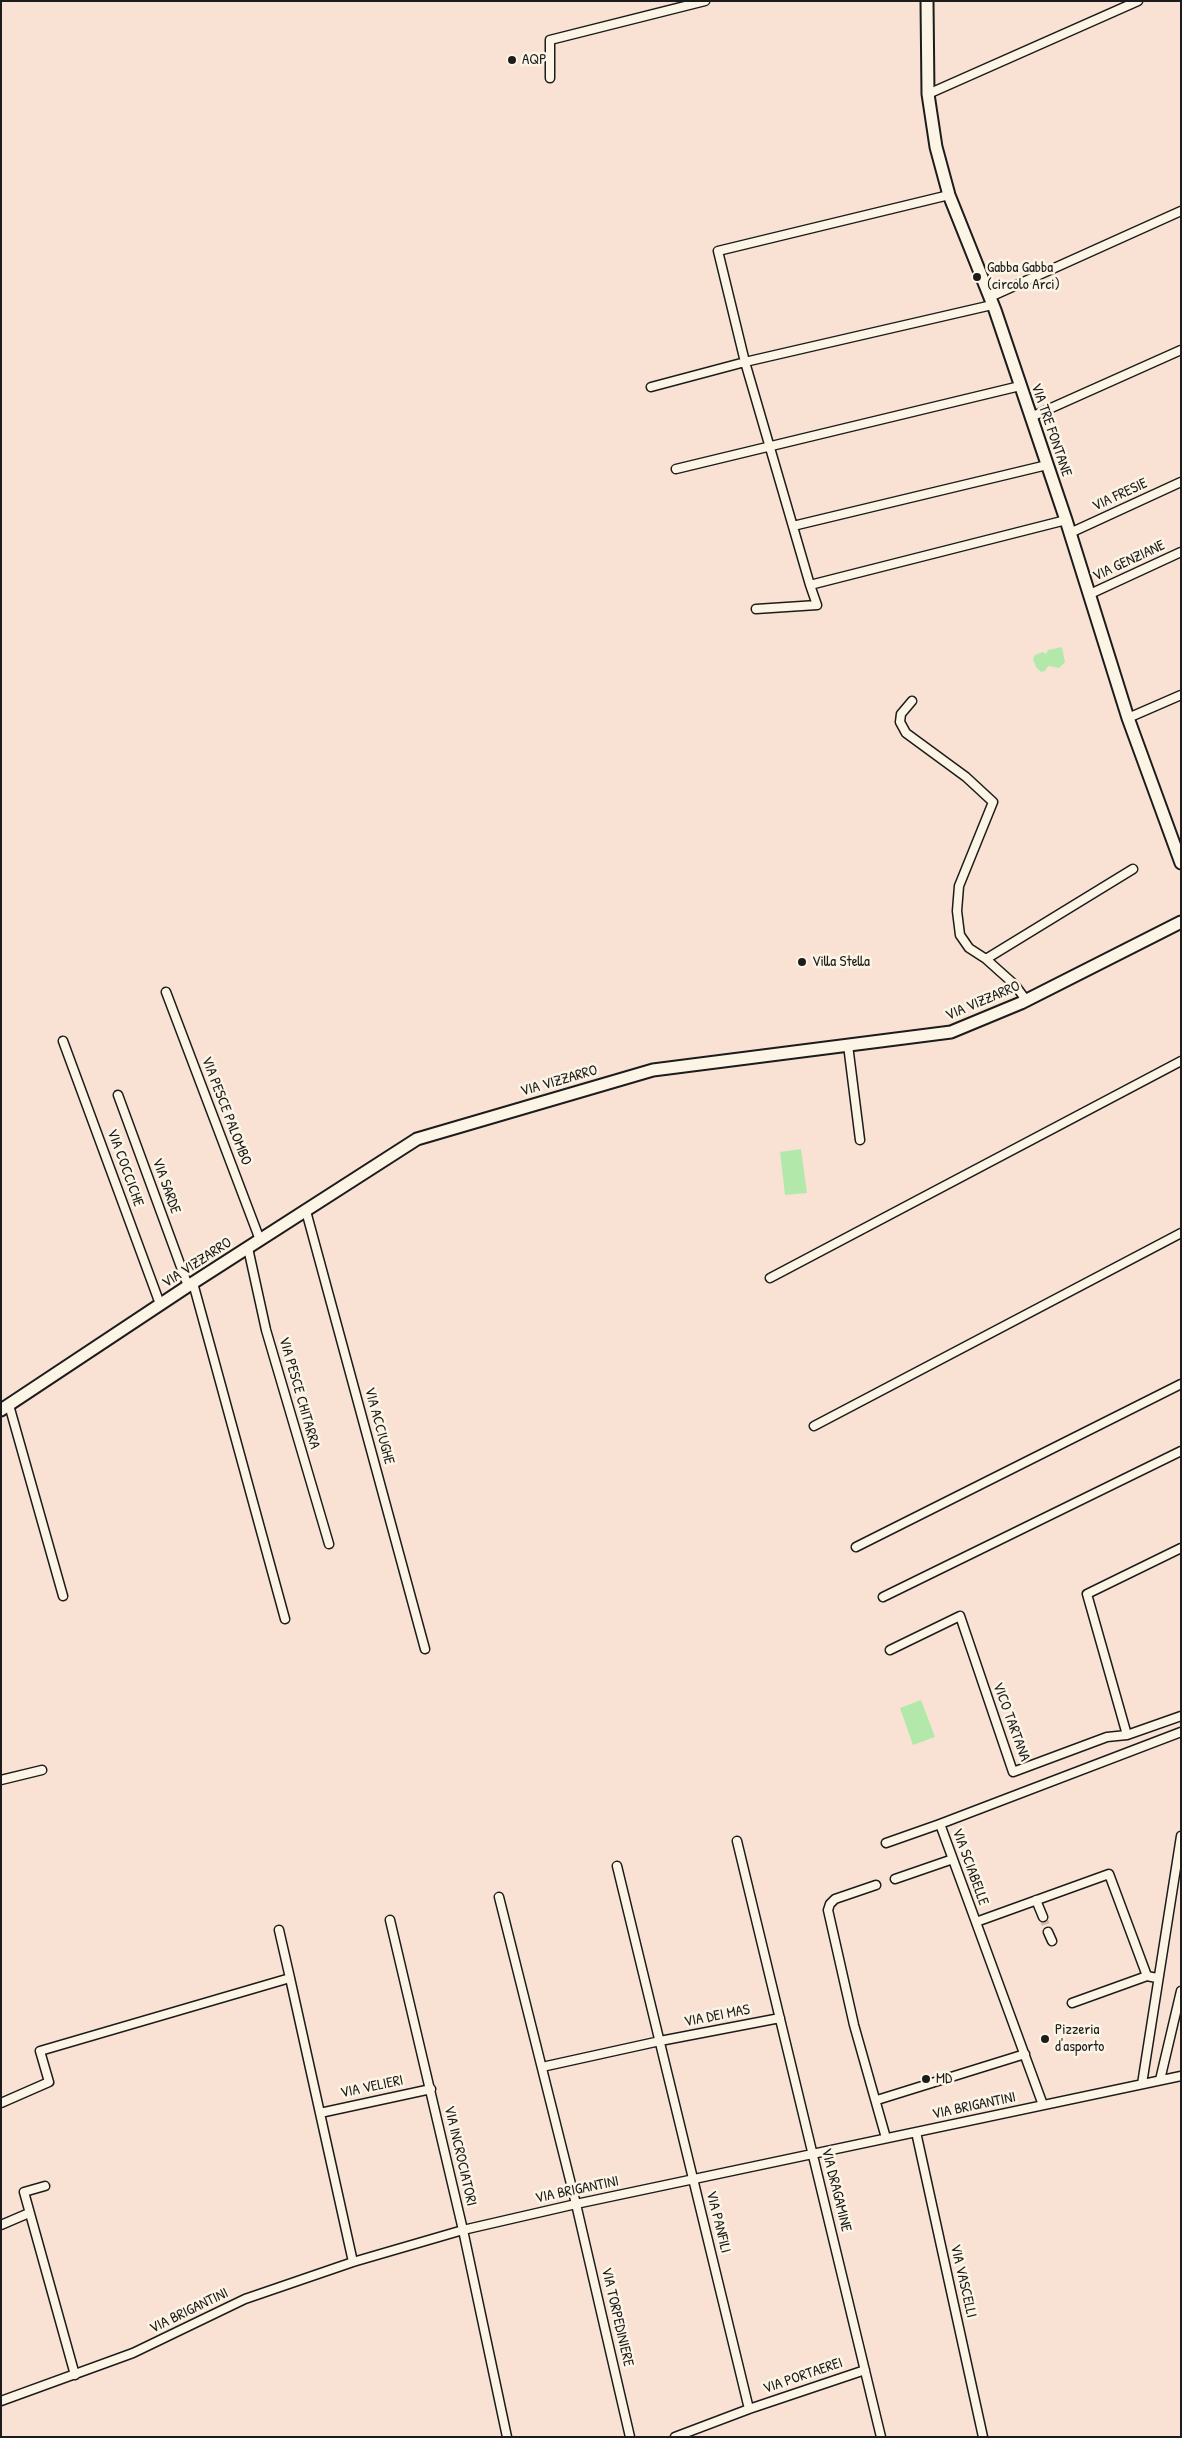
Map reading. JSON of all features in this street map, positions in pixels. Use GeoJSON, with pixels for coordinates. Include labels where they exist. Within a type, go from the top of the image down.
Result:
{"type":"FeatureCollection","features":[{"type":"Feature","properties":{"kind":"street"},"geometry":{"type":"LineString","coordinates":[[550,78],[550,40],[705,1]]}},
{"type":"Feature","properties":{"kind":"street"},"geometry":{"type":"LineString","coordinates":[[928,94],[1138,1]]}},
{"type":"Feature","properties":{"kind":"street","name":"VIA TRE FONTANE"},"geometry":{"type":"LineString","coordinates":[[930,3],[928,94],[936,147],[949,195],[991,301],[1066,520],[1128,718],[1181,863]]}},
{"type":"Feature","properties":{"kind":"street"},"geometry":{"type":"LineString","coordinates":[[756,609],[817,605],[745,362],[718,252],[949,195]]}},
{"type":"Feature","properties":{"kind":"street"},"geometry":{"type":"LineString","coordinates":[[651,387],[991,301],[1181,211]]}},
{"type":"Feature","properties":{"kind":"street"},"geometry":{"type":"LineString","coordinates":[[1031,417],[1181,350]]}},
{"type":"Feature","properties":{"kind":"street"},"geometry":{"type":"LineString","coordinates":[[676,469],[1020,386]]}},
{"type":"Feature","properties":{"kind":"street"},"geometry":{"type":"LineString","coordinates":[[793,526],[1047,465]]}},
{"type":"Feature","properties":{"kind":"street","name":"VIA FRESIE"},"geometry":{"type":"LineString","coordinates":[[1070,533],[1181,482]]}},
{"type":"Feature","properties":{"kind":"street"},"geometry":{"type":"LineString","coordinates":[[810,585],[1066,520]]}},
{"type":"Feature","properties":{"kind":"street","name":"VIA GENZIANE"},"geometry":{"type":"LineString","coordinates":[[1090,594],[1181,552]]}},
{"type":"Feature","properties":{"kind":"street"},"geometry":{"type":"LineString","coordinates":[[1128,718],[1181,695]]}},
{"type":"Feature","properties":{"kind":"street"},"geometry":{"type":"LineString","coordinates":[[912,701],[901,714],[900,722],[906,734],[966,777],[993,802],[959,886],[957,911],[963,942],[1016,985],[1026,1000]]}},
{"type":"Feature","properties":{"kind":"street"},"geometry":{"type":"LineString","coordinates":[[986,959],[1133,870]]}},
{"type":"Feature","properties":{"kind":"street","name":"VIA VIZZARRO"},"geometry":{"type":"LineString","coordinates":[[5,1408],[191,1284],[411,1143],[432,1133],[653,1070],[943,1034],[972,1024],[1026,1000],[1181,922]]}},
{"type":"Feature","properties":{"kind":"street","name":"VIA PESCE PALOMBO"},"geometry":{"type":"LineString","coordinates":[[166,992],[260,1240]]}},
{"type":"Feature","properties":{"kind":"street","name":"VIA COCCICHE"},"geometry":{"type":"LineString","coordinates":[[63,1041],[160,1304]]}},
{"type":"Feature","properties":{"kind":"street"},"geometry":{"type":"LineString","coordinates":[[848,1045],[860,1140]]}},
{"type":"Feature","properties":{"kind":"street"},"geometry":{"type":"LineString","coordinates":[[770,1278],[1181,1061]]}},
{"type":"Feature","properties":{"kind":"street","name":"VIA SARDE"},"geometry":{"type":"LineString","coordinates":[[118,1095],[191,1284],[285,1619]]}},
{"type":"Feature","properties":{"kind":"street","name":"VIA ACCIUGHE"},"geometry":{"type":"LineString","coordinates":[[306,1211],[425,1649]]}},
{"type":"Feature","properties":{"kind":"street"},"geometry":{"type":"LineString","coordinates":[[814,1426],[1181,1233]]}},
{"type":"Feature","properties":{"kind":"street","name":"VIA PESCE CHITARRA"},"geometry":{"type":"LineString","coordinates":[[248,1248],[266,1330],[329,1544]]}},
{"type":"Feature","properties":{"kind":"street"},"geometry":{"type":"LineString","coordinates":[[856,1547],[1181,1384]]}},
{"type":"Feature","properties":{"kind":"street"},"geometry":{"type":"LineString","coordinates":[[5,1408],[63,1596]]}},
{"type":"Feature","properties":{"kind":"street"},"geometry":{"type":"LineString","coordinates":[[883,1597],[1181,1452]]}},
{"type":"Feature","properties":{"kind":"street"},"geometry":{"type":"LineString","coordinates":[[1127,1735],[1087,1594],[1181,1548]]}},
{"type":"Feature","properties":{"kind":"street","name":"VICO TARTANA"},"geometry":{"type":"LineString","coordinates":[[890,1650],[960,1616],[1012,1772],[1107,1737],[1127,1735],[1181,1716]]}},
{"type":"Feature","properties":{"kind":"street","name":"VIA SCIABELLE"},"geometry":{"type":"LineString","coordinates":[[1043,2105],[940,1824],[1181,1732]]}},
{"type":"Feature","properties":{"kind":"street"},"geometry":{"type":"LineString","coordinates":[[1,1780],[42,1770]]}},
{"type":"Feature","properties":{"kind":"street"},"geometry":{"type":"LineString","coordinates":[[886,1843],[940,1824]]}},
{"type":"Feature","properties":{"kind":"street"},"geometry":{"type":"LineString","coordinates":[[1142,2084],[1181,1836]]}},
{"type":"Feature","properties":{"kind":"street","name":"VIA DRAGAMINE"},"geometry":{"type":"LineString","coordinates":[[737,1841],[881,2437]]}},
{"type":"Feature","properties":{"kind":"street"},"geometry":{"type":"LineString","coordinates":[[895,1880],[952,1859]]}},
{"type":"Feature","properties":{"kind":"street","name":"VIA PANFILI"},"geometry":{"type":"LineString","coordinates":[[617,1866],[749,2409]]}},
{"type":"Feature","properties":{"kind":"street"},"geometry":{"type":"LineString","coordinates":[[976,1922],[1109,1874],[1148,1976]]}},
{"type":"Feature","properties":{"kind":"street"},"geometry":{"type":"LineString","coordinates":[[876,1885],[835,1899],[830,1904],[828,1910],[854,2024],[877,2100],[886,2138]]}},
{"type":"Feature","properties":{"kind":"street","name":"VIA TORPEDINIERE"},"geometry":{"type":"LineString","coordinates":[[499,1897],[576,2204],[630,2437]]}},
{"type":"Feature","properties":{"kind":"street"},"geometry":{"type":"LineString","coordinates":[[1036,1900],[1043,1917]]}},
{"type":"Feature","properties":{"kind":"street","name":"VIA INCROCIATORI"},"geometry":{"type":"LineString","coordinates":[[390,1920],[463,2230],[508,2437]]}},
{"type":"Feature","properties":{"kind":"street"},"geometry":{"type":"LineString","coordinates":[[279,1930],[353,2262]]}},
{"type":"Feature","properties":{"kind":"street"},"geometry":{"type":"LineString","coordinates":[[1048,1932],[1052,1941]]}},
{"type":"Feature","properties":{"kind":"street"},"geometry":{"type":"LineString","coordinates":[[1072,2003],[1148,1976],[1158,1978]]}},
{"type":"Feature","properties":{"kind":"street"},"geometry":{"type":"LineString","coordinates":[[1,2103],[49,2082],[40,2051],[290,1978]]}},
{"type":"Feature","properties":{"kind":"street"},"geometry":{"type":"LineString","coordinates":[[1160,2080],[1181,1991]]}},
{"type":"Feature","properties":{"kind":"street","name":"VIA DEI MAS"},"geometry":{"type":"LineString","coordinates":[[542,2067],[660,2041],[780,2018]]}},
{"type":"Feature","properties":{"kind":"street"},"geometry":{"type":"LineString","coordinates":[[877,2100],[1025,2054]]}},
{"type":"Feature","properties":{"kind":"street","name":"VIA BRIGANTINI"},"geometry":{"type":"LineString","coordinates":[[1,2401],[133,2353],[245,2299],[353,2262],[463,2230],[576,2204],[1181,2076]]}},
{"type":"Feature","properties":{"kind":"street","name":"VIA VELIERI"},"geometry":{"type":"LineString","coordinates":[[320,2113],[430,2089]]}},
{"type":"Feature","properties":{"kind":"street","name":"VIA VASCELLI"},"geometry":{"type":"LineString","coordinates":[[916,2132],[983,2437]]}},
{"type":"Feature","properties":{"kind":"street"},"geometry":{"type":"LineString","coordinates":[[45,2186],[24,2192],[75,2375]]}},
{"type":"Feature","properties":{"kind":"street"},"geometry":{"type":"LineString","coordinates":[[1,2225],[29,2213]]}},
{"type":"Feature","properties":{"kind":"street","name":"VIA PORTAEREI"},"geometry":{"type":"LineString","coordinates":[[675,2437],[749,2409],[865,2370]]}},
{"type":"Feature","properties":{"kind":"green space"},"geometry":{"type":"Polygon","coordinates":[[[1062,647],[1065,662],[1059,668],[1048,666],[1045,671],[1041,672],[1036,667],[1033,659],[1035,655],[1043,652],[1046,654],[1048,650],[1062,647]]]}},
{"type":"Feature","properties":{"kind":"green space"},"geometry":{"type":"Polygon","coordinates":[[[801,1149],[807,1193],[785,1195],[780,1152],[801,1149]]]}},
{"type":"Feature","properties":{"kind":"green space"},"geometry":{"type":"Polygon","coordinates":[[[921,1700],[935,1737],[913,1745],[900,1708],[921,1700]]]}},
{"type":"Feature","properties":{"kind":"tunnel"},"geometry":{"type":"LineString","coordinates":[[1043,1917],[1048,1932]]}},
{"type":"Feature","properties":{"kind":"place","name":"AQP"},"geometry":{"type":"Point","coordinates":[512,60]}},
{"type":"Feature","properties":{"kind":"place","name":"Gabba Gabba (circolo Arci)"},"geometry":{"type":"Point","coordinates":[977,277]}},
{"type":"Feature","properties":{"kind":"place","name":"Villa Stella"},"geometry":{"type":"Point","coordinates":[802,962]}},
{"type":"Feature","properties":{"kind":"place","name":"Pizzeria d'asporto"},"geometry":{"type":"Point","coordinates":[1045,2039]}},
{"type":"Feature","properties":{"kind":"place","name":"MD"},"geometry":{"type":"Point","coordinates":[926,2079]}}]}
